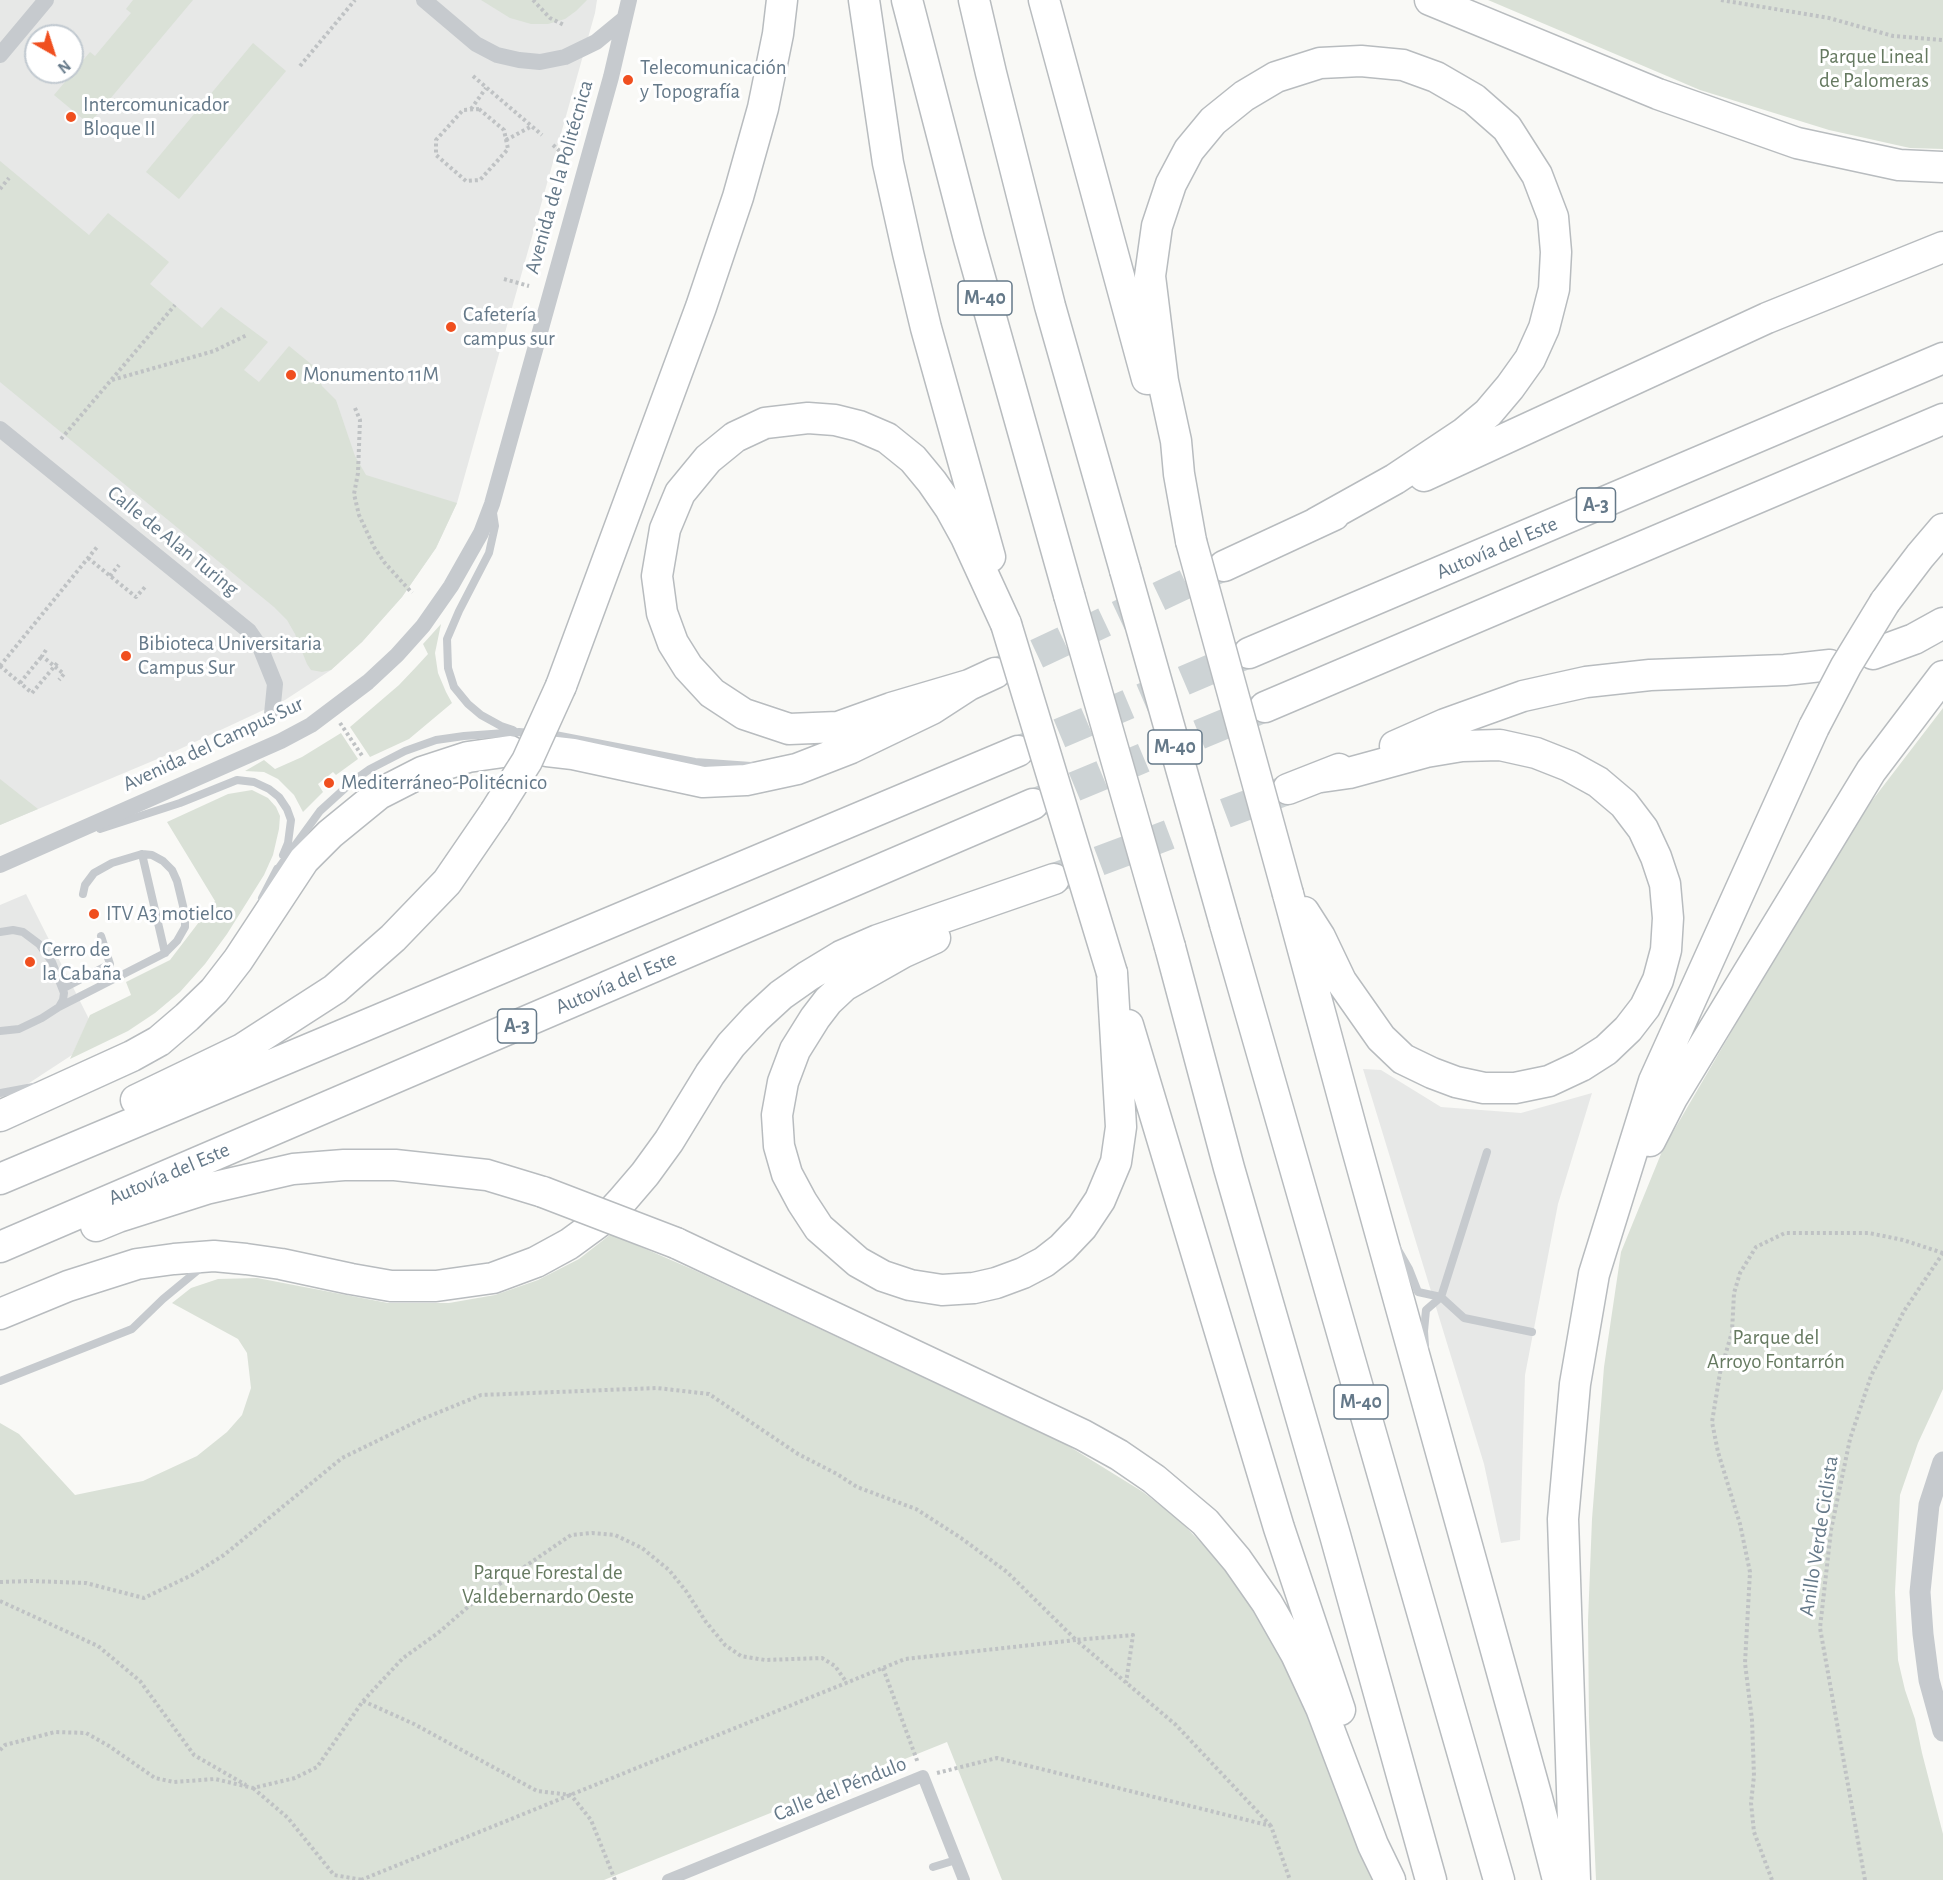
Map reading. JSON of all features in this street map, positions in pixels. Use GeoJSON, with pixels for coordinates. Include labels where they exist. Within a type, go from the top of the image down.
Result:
{"type":"FeatureCollection","features":[{"type":"Feature","properties":{"kind":"highway"},"geometry":{"type":"LineString","coordinates":[[46,1158],[120,1108],[242,1049],[335,989],[393,938],[447,882],[495,812],[527,761],[561,686],[701,307],[738,197],[763,108],[778,34],[782,0]]}},
{"type":"Feature","properties":{"kind":"highway"},"geometry":{"type":"LineString","coordinates":[[864,0],[888,163],[908,254],[926,328],[987,544],[1006,624],[1279,1528],[1387,1840],[1398,1880]]}},
{"type":"Feature","properties":{"kind":"highway","name":"M-40"},"geometry":{"type":"LineString","coordinates":[[907,0],[969,239],[1431,1880]]}},
{"type":"Feature","properties":{"kind":"highway","name":"M-40"},"geometry":{"type":"LineString","coordinates":[[974,0],[1050,306],[1499,1880]]}},
{"type":"Feature","properties":{"kind":"highway"},"geometry":{"type":"LineString","coordinates":[[1044,0],[1558,1880]]}},
{"type":"Feature","properties":{"kind":"highway"},"geometry":{"type":"LineString","coordinates":[[1430,0],[1658,94],[1797,143],[1899,165],[1943,167]]}},
{"type":"Feature","properties":{"kind":"highway"},"geometry":{"type":"LineString","coordinates":[[1191,541],[1179,474],[1176,441],[1162,381],[1150,276],[1156,226],[1171,184],[1189,150],[1214,121],[1244,96],[1276,77],[1320,63],[1361,61],[1403,65],[1436,77],[1474,99],[1507,128],[1537,174],[1553,217],[1556,252],[1554,289],[1544,328],[1530,359],[1488,412],[1464,433],[1395,479],[1316,522],[1224,567]]}},
{"type":"Feature","properties":{"kind":"highway"},"geometry":{"type":"LineString","coordinates":[[1316,522],[1468,457],[1767,318],[1943,247]]}},
{"type":"Feature","properties":{"kind":"highway","name":"Autovía del Este"},"geometry":{"type":"LineString","coordinates":[[1249,653],[1943,358]]}},
{"type":"Feature","properties":{"kind":"highway"},"geometry":{"type":"LineString","coordinates":[[969,685],[891,708],[838,727],[789,729],[744,714],[712,693],[683,659],[673,643],[662,613],[657,576],[665,529],[680,493],[708,459],[735,437],[765,423],[808,418],[835,420],[859,426],[887,438],[913,459],[932,482],[966,537],[1006,624]]}},
{"type":"Feature","properties":{"kind":"highway"},"geometry":{"type":"LineString","coordinates":[[1265,707],[1943,419]]}},
{"type":"Feature","properties":{"kind":"highway"},"geometry":{"type":"LineString","coordinates":[[1575,1880],[1563,1520],[1575,1384],[1594,1274],[1654,1081],[1814,727],[1846,666],[1885,602],[1943,529]]}},
{"type":"Feature","properties":{"kind":"highway"},"geometry":{"type":"LineString","coordinates":[[1873,654],[1914,639],[1943,623]]}},
{"type":"Feature","properties":{"kind":"highway"},"geometry":{"type":"LineString","coordinates":[[1288,789],[1322,777],[1445,724],[1523,696],[1586,682],[1650,675],[1785,670],[1830,665]]}},
{"type":"Feature","properties":{"kind":"highway"},"geometry":{"type":"LineString","coordinates":[[547,751],[573,754],[703,782],[746,780],[796,769],[851,748],[932,709],[969,685],[995,673]]}},
{"type":"Feature","properties":{"kind":"highway"},"geometry":{"type":"LineString","coordinates":[[1594,1274],[1638,1166],[1672,1098],[1810,867],[1871,771],[1943,676]]}},
{"type":"Feature","properties":{"kind":"highway"},"geometry":{"type":"LineString","coordinates":[[0,1116],[132,1056],[159,1041],[188,1017],[214,991],[238,960],[304,860],[356,811],[379,794],[422,772],[515,741]]}},
{"type":"Feature","properties":{"kind":"highway"},"geometry":{"type":"LineString","coordinates":[[1288,894],[1302,909],[1320,937],[1341,981],[1381,1038],[1403,1059],[1456,1082],[1484,1088],[1515,1088],[1549,1081],[1581,1066],[1605,1050],[1628,1029],[1645,1007],[1658,980],[1666,950],[1668,918],[1665,884],[1656,857],[1642,829],[1624,804],[1598,782],[1569,765],[1536,753],[1500,745],[1462,746],[1435,750],[1349,773],[1322,777]]}},
{"type":"Feature","properties":{"kind":"highway"},"geometry":{"type":"LineString","coordinates":[[0,1179],[1018,751]]}},
{"type":"Feature","properties":{"kind":"highway","name":"Autovía del Este"},"geometry":{"type":"LineString","coordinates":[[0,1247],[1034,804]]}},
{"type":"Feature","properties":{"kind":"highway"},"geometry":{"type":"LineString","coordinates":[[0,1314],[68,1286],[137,1264],[214,1256],[281,1264],[391,1286],[436,1286],[493,1278],[536,1262],[578,1238],[610,1214],[645,1174],[669,1141],[710,1074],[731,1045],[781,995],[841,956],[878,940],[1054,879],[973,921],[904,952],[844,986],[815,1017],[795,1050],[783,1082],[777,1115],[779,1146],[787,1174],[802,1202],[819,1228],[858,1262],[883,1276],[910,1286],[942,1290],[974,1288],[1005,1280],[1044,1262],[1062,1248],[1082,1227],[1100,1200],[1116,1162],[1121,1127],[1112,973]]}},
{"type":"Feature","properties":{"kind":"highway"},"geometry":{"type":"LineString","coordinates":[[0,1268],[118,1217],[206,1189],[294,1169],[344,1165],[395,1165],[487,1175],[543,1192],[676,1243],[1083,1435],[1119,1455],[1154,1479],[1205,1522],[1237,1560],[1267,1603],[1296,1654],[1321,1708],[1373,1845],[1390,1880]]}},
{"type":"Feature","properties":{"kind":"street"},"geometry":{"type":"LineString","coordinates":[[0,55],[46,0]]}},
{"type":"Feature","properties":{"kind":"street"},"geometry":{"type":"LineString","coordinates":[[424,0],[476,44],[497,54],[540,62],[565,57],[597,42],[624,19]]}},
{"type":"Feature","properties":{"kind":"street","name":"Avenida de la Politécnica"},"geometry":{"type":"LineString","coordinates":[[492,504],[611,77],[629,0]]}},
{"type":"Feature","properties":{"kind":"street","name":"Calle de Alan Turing"},"geometry":{"type":"LineString","coordinates":[[0,429],[249,631],[260,647],[275,684],[272,714]]}},
{"type":"Feature","properties":{"kind":"street","name":"Avenida del Campus Sur"},"geometry":{"type":"LineString","coordinates":[[0,865],[281,741],[332,711],[397,655],[423,626],[451,586],[481,533],[492,504]]}},
{"type":"Feature","properties":{"kind":"street"},"geometry":{"type":"LineString","coordinates":[[1943,1462],[1929,1505],[1920,1592],[1929,1680],[1943,1731]]}},
{"type":"Feature","properties":{"kind":"street","name":"Calle del Péndulo"},"geometry":{"type":"LineString","coordinates":[[668,1880],[923,1776],[964,1880]]}},
{"type":"Feature","properties":{"kind":"lane"},"geometry":{"type":"LineString","coordinates":[[492,504],[495,526],[489,553],[447,639],[448,668],[454,687],[468,704],[481,715],[501,726],[515,741]]}},
{"type":"Feature","properties":{"kind":"lane"},"geometry":{"type":"LineString","coordinates":[[275,873],[320,811],[353,781],[370,769],[405,751],[436,740],[464,736],[515,741],[555,735],[695,762],[796,769]]}},
{"type":"Feature","properties":{"kind":"lane"},"geometry":{"type":"LineString","coordinates":[[31,850],[159,810],[237,780],[254,782],[279,797],[291,820],[288,843],[260,903]]}},
{"type":"Feature","properties":{"kind":"lane"},"geometry":{"type":"LineString","coordinates":[[142,854],[165,953]]}},
{"type":"Feature","properties":{"kind":"lane"},"geometry":{"type":"LineString","coordinates":[[0,1031],[19,1029],[165,953],[185,927],[185,914],[177,881],[172,870],[153,855],[142,854],[112,863],[94,873],[85,885],[83,894]]}},
{"type":"Feature","properties":{"kind":"lane"},"geometry":{"type":"LineString","coordinates":[[0,932],[13,930],[23,932],[39,944],[52,962],[64,988],[63,1000],[59,1007]]}},
{"type":"Feature","properties":{"kind":"lane"},"geometry":{"type":"LineString","coordinates":[[64,988],[110,964],[101,936]]}},
{"type":"Feature","properties":{"kind":"lane"},"geometry":{"type":"LineString","coordinates":[[214,991],[239,942]]}},
{"type":"Feature","properties":{"kind":"lane"},"geometry":{"type":"LineString","coordinates":[[0,1094],[87,1077]]}},
{"type":"Feature","properties":{"kind":"lane"},"geometry":{"type":"LineString","coordinates":[[1426,1353],[1424,1331],[1426,1310],[1441,1297],[1487,1152]]}},
{"type":"Feature","properties":{"kind":"lane"},"geometry":{"type":"LineString","coordinates":[[1372,1204],[1409,1269],[1418,1292],[1441,1297],[1464,1318],[1532,1332]]}},
{"type":"Feature","properties":{"kind":"lane"},"geometry":{"type":"LineString","coordinates":[[0,1381],[132,1329],[214,1256]]}},
{"type":"Feature","properties":{"kind":"lane"},"geometry":{"type":"LineString","coordinates":[[1427,1364],[1431,1418]]}},
{"type":"Feature","properties":{"kind":"lane"},"geometry":{"type":"LineString","coordinates":[[933,1867],[956,1860]]}},
{"type":"Feature","properties":{"kind":"path"},"geometry":{"type":"LineString","coordinates":[[300,66],[355,0]]}},
{"type":"Feature","properties":{"kind":"path"},"geometry":{"type":"LineString","coordinates":[[532,0],[550,18],[564,25]]}},
{"type":"Feature","properties":{"kind":"path"},"geometry":{"type":"LineString","coordinates":[[1721,0],[1830,18],[1893,36],[1943,40]]}},
{"type":"Feature","properties":{"kind":"path"},"geometry":{"type":"LineString","coordinates":[[473,76],[542,135]]}},
{"type":"Feature","properties":{"kind":"path"},"geometry":{"type":"LineString","coordinates":[[471,110],[486,88]]}},
{"type":"Feature","properties":{"kind":"path"},"geometry":{"type":"LineString","coordinates":[[479,109],[504,130],[506,140],[507,149],[480,180],[466,180],[436,155],[436,140],[463,110],[471,110],[479,109]]}},
{"type":"Feature","properties":{"kind":"path"},"geometry":{"type":"LineString","coordinates":[[506,140],[532,126]]}},
{"type":"Feature","properties":{"kind":"path"},"geometry":{"type":"LineString","coordinates":[[553,145],[564,156]]}},
{"type":"Feature","properties":{"kind":"path"},"geometry":{"type":"LineString","coordinates":[[0,189],[9,178]]}},
{"type":"Feature","properties":{"kind":"path"},"geometry":{"type":"LineString","coordinates":[[504,279],[529,286]]}},
{"type":"Feature","properties":{"kind":"path"},"geometry":{"type":"LineString","coordinates":[[61,439],[175,305]]}},
{"type":"Feature","properties":{"kind":"path"},"geometry":{"type":"LineString","coordinates":[[111,380],[214,351],[247,335]]}},
{"type":"Feature","properties":{"kind":"path"},"geometry":{"type":"LineString","coordinates":[[355,408],[360,420],[358,473],[354,494],[359,516],[374,548],[412,593]]}},
{"type":"Feature","properties":{"kind":"path"},"geometry":{"type":"LineString","coordinates":[[59,661],[32,693],[0,666],[97,547]]}},
{"type":"Feature","properties":{"kind":"path"},"geometry":{"type":"LineString","coordinates":[[88,558],[136,597],[146,586]]}},
{"type":"Feature","properties":{"kind":"path"},"geometry":{"type":"LineString","coordinates":[[110,576],[119,565]]}},
{"type":"Feature","properties":{"kind":"path"},"geometry":{"type":"LineString","coordinates":[[20,683],[46,650]]}},
{"type":"Feature","properties":{"kind":"path"},"geometry":{"type":"LineString","coordinates":[[42,656],[64,674],[59,680]]}},
{"type":"Feature","properties":{"kind":"path"},"geometry":{"type":"LineString","coordinates":[[338,720],[365,760]]}},
{"type":"Feature","properties":{"kind":"path"},"geometry":{"type":"LineString","coordinates":[[1772,1880],[1754,1832],[1750,1803],[1754,1776],[1752,1720],[1745,1663],[1750,1572],[1740,1524],[1718,1452],[1712,1422],[1720,1373],[1732,1332],[1734,1293],[1740,1273],[1756,1247],[1785,1233],[1869,1233],[1903,1240],[1943,1253]]}},
{"type":"Feature","properties":{"kind":"path","name":"Anillo Verde Ciclista"},"geometry":{"type":"LineString","coordinates":[[1865,1880],[1820,1628],[1831,1530],[1850,1439],[1871,1376],[1904,1311],[1943,1253]]}},
{"type":"Feature","properties":{"kind":"path"},"geometry":{"type":"LineString","coordinates":[[0,1582],[86,1583],[144,1598],[192,1575],[224,1555],[342,1458],[430,1416],[481,1395],[657,1388],[709,1394],[798,1454],[857,1487],[916,1509],[1007,1572],[1076,1640],[1176,1725],[1271,1826],[1290,1880]]}},
{"type":"Feature","properties":{"kind":"path"},"geometry":{"type":"LineString","coordinates":[[0,1750],[5,1745],[55,1732],[86,1732],[154,1778],[174,1782],[215,1779],[253,1788],[295,1778],[316,1767],[363,1701],[403,1658],[438,1633],[476,1600],[571,1535],[592,1533],[615,1535],[642,1548],[669,1570],[725,1645],[741,1656],[765,1660],[822,1658],[834,1666],[847,1683]]}},
{"type":"Feature","properties":{"kind":"path"},"geometry":{"type":"LineString","coordinates":[[0,1601],[98,1646],[140,1681],[194,1755],[253,1788],[288,1818],[334,1875],[362,1880],[905,1659],[1133,1635],[1126,1683]]}},
{"type":"Feature","properties":{"kind":"path"},"geometry":{"type":"LineString","coordinates":[[883,1668],[923,1776],[997,1758],[1271,1826]]}},
{"type":"Feature","properties":{"kind":"path"},"geometry":{"type":"LineString","coordinates":[[363,1701],[414,1724],[537,1791],[571,1795],[591,1820],[615,1880]]}},
{"type":"Feature","properties":{"kind":"shaded area"},"geometry":{"type":"Polygon","coordinates":[[[0,0],[597,0],[457,503],[436,548],[402,597],[362,642],[331,670],[285,700],[167,755],[0,825],[0,0]]]}},
{"type":"Feature","properties":{"kind":"shaded area","name":"Cerro de la Cabaña"},"geometry":{"type":"Polygon","coordinates":[[[26,894],[89,1019],[72,1055],[0,1102],[0,905],[26,894]]]}},
{"type":"Feature","properties":{"kind":"shaded area"},"geometry":{"type":"Polygon","coordinates":[[[1363,1069],[1381,1070],[1441,1107],[1521,1113],[1592,1093],[1558,1204],[1525,1375],[1520,1540],[1501,1543],[1484,1464],[1363,1069]]]}},
{"type":"Feature","properties":{"kind":"green space"},"geometry":{"type":"Polygon","coordinates":[[[133,0],[193,0],[89,124],[54,95],[63,84],[84,84],[84,59],[90,52],[95,56],[131,13],[126,9],[133,0]]]}},
{"type":"Feature","properties":{"kind":"green space"},"geometry":{"type":"Polygon","coordinates":[[[481,0],[587,0],[565,19],[548,24],[531,24],[510,18],[481,0]]]}},
{"type":"Feature","properties":{"kind":"green space","name":"Parque Lineal de Palomeras"},"geometry":{"type":"Polygon","coordinates":[[[1488,0],[1943,0],[1943,149],[1910,148],[1829,130],[1700,90],[1488,0]]]}},
{"type":"Feature","properties":{"kind":"green space"},"geometry":{"type":"Polygon","coordinates":[[[253,43],[286,71],[179,199],[146,172],[253,43]]]}},
{"type":"Feature","properties":{"kind":"green space"},"geometry":{"type":"Polygon","coordinates":[[[0,161],[89,235],[108,213],[169,262],[150,284],[202,328],[221,307],[268,342],[244,370],[259,382],[289,346],[316,368],[322,386],[336,400],[355,456],[366,475],[457,503],[436,548],[402,597],[362,642],[331,670],[322,672],[311,670],[287,620],[274,607],[0,382],[0,161]]]}},
{"type":"Feature","properties":{"kind":"green space"},"geometry":{"type":"Polygon","coordinates":[[[441,624],[435,653],[438,673],[452,703],[409,739],[370,757],[350,727],[399,685],[428,654],[423,644],[441,624]]]}},
{"type":"Feature","properties":{"kind":"green space","name":"Parque del Arroyo Fontarrón"},"geometry":{"type":"Polygon","coordinates":[[[1943,708],[1943,1389],[1918,1443],[1900,1495],[1895,1592],[1898,1660],[1943,1834],[1943,1880],[1596,1880],[1589,1721],[1588,1621],[1592,1519],[1604,1367],[1621,1252],[1663,1149],[1848,832],[1943,708]]]}},
{"type":"Feature","properties":{"kind":"green space"},"geometry":{"type":"Polygon","coordinates":[[[341,733],[358,759],[336,775],[333,772],[318,784],[323,792],[303,812],[294,795],[278,779],[264,772],[245,771],[264,760],[275,769],[302,757],[341,733]]]}},
{"type":"Feature","properties":{"kind":"green space"},"geometry":{"type":"Polygon","coordinates":[[[0,779],[38,809],[0,825],[0,779]]]}},
{"type":"Feature","properties":{"kind":"green space"},"geometry":{"type":"Polygon","coordinates":[[[252,790],[268,798],[276,807],[280,816],[279,829],[273,855],[264,875],[227,934],[180,992],[155,1013],[128,1031],[70,1059],[90,1015],[131,995],[126,982],[170,960],[215,901],[167,822],[228,794],[252,790]]]}},
{"type":"Feature","properties":{"kind":"green space","name":"Parque Forestal de Valdebernardo Oeste"},"geometry":{"type":"Polygon","coordinates":[[[611,1234],[694,1270],[1067,1445],[1143,1492],[1177,1518],[1217,1559],[1255,1609],[1285,1660],[1310,1717],[1373,1880],[1002,1880],[947,1742],[604,1880],[0,1880],[0,1423],[19,1434],[75,1495],[143,1481],[197,1456],[227,1432],[242,1415],[251,1388],[247,1353],[238,1339],[172,1303],[191,1288],[218,1279],[257,1278],[388,1303],[449,1303],[495,1295],[538,1280],[579,1259],[611,1234]]]}},
{"type":"Feature","properties":{"kind":"tunnel"},"geometry":{"type":"LineString","coordinates":[[996,673],[1224,566]]}},
{"type":"Feature","properties":{"kind":"tunnel"},"geometry":{"type":"LineString","coordinates":[[1018,751],[1249,653]]}},
{"type":"Feature","properties":{"kind":"tunnel"},"geometry":{"type":"LineString","coordinates":[[1033,804],[1263,708]]}},
{"type":"Feature","properties":{"kind":"tunnel"},"geometry":{"type":"LineString","coordinates":[[1057,877],[1287,790]]}},
{"type":"Feature","properties":{"kind":"place","name":"Telecomunicación y Topografía"},"geometry":{"type":"Point","coordinates":[628,80]}},
{"type":"Feature","properties":{"kind":"place","name":"Intercomunicador Bloque II"},"geometry":{"type":"Point","coordinates":[71,117]}},
{"type":"Feature","properties":{"kind":"place","name":"Cafetería campus sur"},"geometry":{"type":"Point","coordinates":[451,327]}},
{"type":"Feature","properties":{"kind":"place","name":"Monumento 11M"},"geometry":{"type":"Point","coordinates":[291,375]}},
{"type":"Feature","properties":{"kind":"place","name":"Bibioteca Universitaria Campus Sur"},"geometry":{"type":"Point","coordinates":[126,656]}},
{"type":"Feature","properties":{"kind":"place","name":"Mediterráneo-Politécnico"},"geometry":{"type":"Point","coordinates":[329,783]}},
{"type":"Feature","properties":{"kind":"place","name":"ITV A3 motielco"},"geometry":{"type":"Point","coordinates":[94,914]}},
{"type":"Feature","properties":{"kind":"place","name":"Cerro de la Cabaña"},"geometry":{"type":"Point","coordinates":[30,962]}}]}
